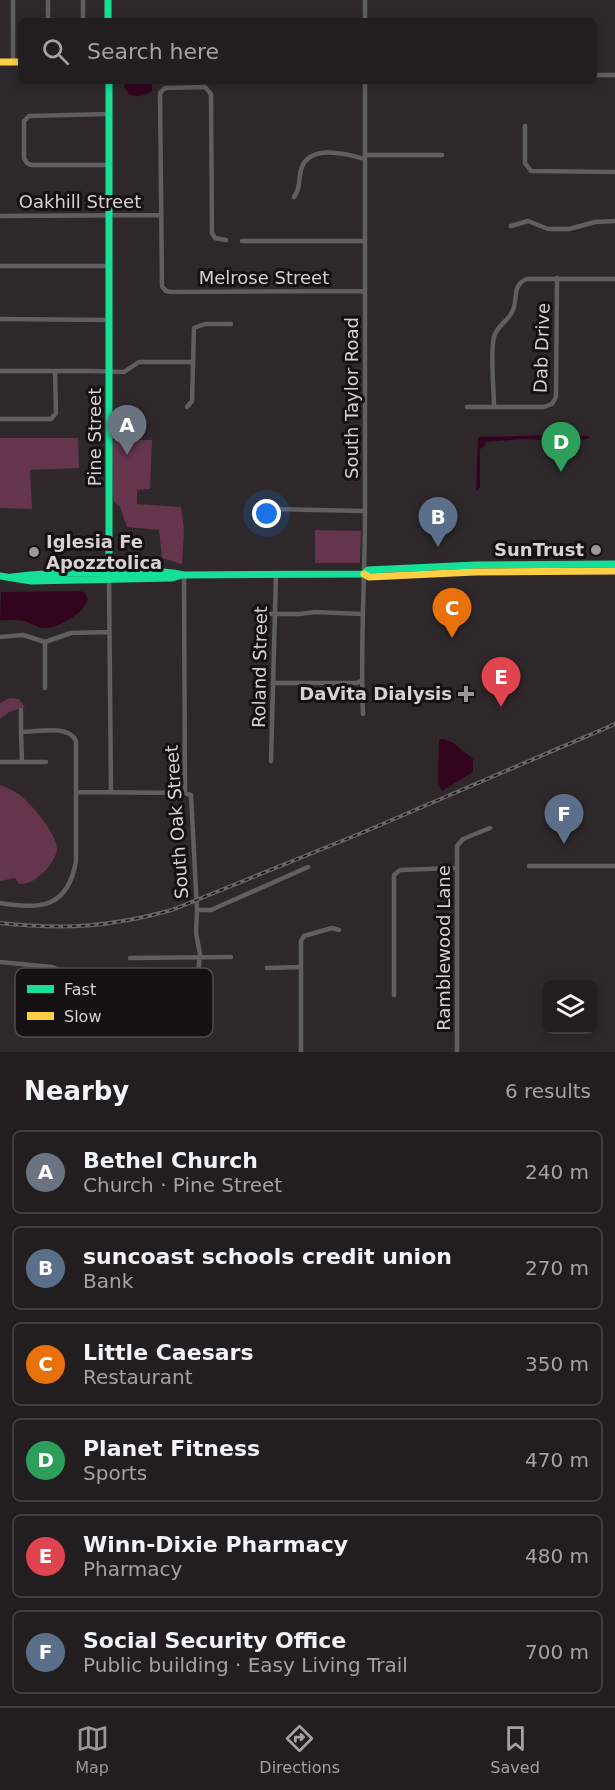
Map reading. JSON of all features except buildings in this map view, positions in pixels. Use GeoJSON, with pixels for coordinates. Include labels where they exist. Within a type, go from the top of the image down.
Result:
{"type":"FeatureCollection","features":[{"type":"Feature","properties":{"kind":"main road"},"geometry":{"type":"LineString","coordinates":[[108,0],[108,18]]}},
{"type":"Feature","properties":{"kind":"main road"},"geometry":{"type":"LineString","coordinates":[[0,62],[17,62]]}},
{"type":"Feature","properties":{"kind":"main road","name":"Pine Street"},"geometry":{"type":"LineString","coordinates":[[109,84],[110,575]]}},
{"type":"Feature","properties":{"kind":"main road"},"geometry":{"type":"LineString","coordinates":[[364,574],[368,570],[425,566],[615,564]]}},
{"type":"Feature","properties":{"kind":"main road"},"geometry":{"type":"LineString","coordinates":[[0,576],[38,581],[171,571],[184,575],[364,574],[369,577],[475,572],[615,571]]}},
{"type":"Feature","properties":{"kind":"street"},"geometry":{"type":"LineString","coordinates":[[13,0],[17,62]]}},
{"type":"Feature","properties":{"kind":"street"},"geometry":{"type":"LineString","coordinates":[[48,0],[48,18]]}},
{"type":"Feature","properties":{"kind":"street"},"geometry":{"type":"LineString","coordinates":[[83,0],[83,18]]}},
{"type":"Feature","properties":{"kind":"street"},"geometry":{"type":"LineString","coordinates":[[365,0],[365,18]]}},
{"type":"Feature","properties":{"kind":"street"},"geometry":{"type":"LineString","coordinates":[[597,75],[615,75]]}},
{"type":"Feature","properties":{"kind":"street","name":"South Taylor Road"},"geometry":{"type":"LineString","coordinates":[[363,714],[361,681],[365,511],[365,84]]}},
{"type":"Feature","properties":{"kind":"street","name":"Oakhill Street"},"geometry":{"type":"LineString","coordinates":[[164,289],[162,286],[160,93],[165,87],[205,87],[211,94],[212,233],[214,238],[226,240]]}},
{"type":"Feature","properties":{"kind":"street"},"geometry":{"type":"LineString","coordinates":[[109,114],[34,115],[24,121],[24,158],[27,163],[31,165],[109,165]]}},
{"type":"Feature","properties":{"kind":"street"},"geometry":{"type":"LineString","coordinates":[[525,126],[525,163],[531,171],[615,172]]}},
{"type":"Feature","properties":{"kind":"street"},"geometry":{"type":"LineString","coordinates":[[294,197],[299,188],[302,168],[310,157],[318,154],[337,153],[365,157],[442,155]]}},
{"type":"Feature","properties":{"kind":"street","name":"Oakhill Street"},"geometry":{"type":"LineString","coordinates":[[0,216],[161,215]]}},
{"type":"Feature","properties":{"kind":"street"},"geometry":{"type":"LineString","coordinates":[[511,226],[528,221],[548,228],[569,229],[595,222],[615,221]]}},
{"type":"Feature","properties":{"kind":"street"},"geometry":{"type":"LineString","coordinates":[[242,241],[365,241]]}},
{"type":"Feature","properties":{"kind":"street"},"geometry":{"type":"LineString","coordinates":[[0,266],[109,266]]}},
{"type":"Feature","properties":{"kind":"street"},"geometry":{"type":"LineString","coordinates":[[494,407],[494,338],[498,327],[513,310],[520,281],[557,278],[615,279]]}},
{"type":"Feature","properties":{"kind":"street","name":"Dab Drive"},"geometry":{"type":"LineString","coordinates":[[467,407],[544,407],[552,404],[556,397],[557,278]]}},
{"type":"Feature","properties":{"kind":"street","name":"Melrose Street"},"geometry":{"type":"LineString","coordinates":[[164,289],[171,292],[365,291]]}},
{"type":"Feature","properties":{"kind":"street"},"geometry":{"type":"LineString","coordinates":[[0,319],[110,320]]}},
{"type":"Feature","properties":{"kind":"street"},"geometry":{"type":"LineString","coordinates":[[187,407],[192,400],[194,328],[205,324],[231,324]]}},
{"type":"Feature","properties":{"kind":"street"},"geometry":{"type":"LineString","coordinates":[[0,371],[124,372],[140,362],[192,362]]}},
{"type":"Feature","properties":{"kind":"street"},"geometry":{"type":"LineString","coordinates":[[0,419],[51,419],[56,413],[55,371]]}},
{"type":"Feature","properties":{"kind":"street"},"geometry":{"type":"LineString","coordinates":[[267,509],[365,511]]}},
{"type":"Feature","properties":{"kind":"street","name":"Roland Street"},"geometry":{"type":"LineString","coordinates":[[271,761],[276,574]]}},
{"type":"Feature","properties":{"kind":"street","name":"Pine Street"},"geometry":{"type":"LineString","coordinates":[[110,575],[111,792]]}},
{"type":"Feature","properties":{"kind":"street","name":"South Oak Street"},"geometry":{"type":"LineString","coordinates":[[184,575],[184,793],[193,798],[196,933],[200,954],[197,968]]}},
{"type":"Feature","properties":{"kind":"street"},"geometry":{"type":"LineString","coordinates":[[260,614],[311,612],[362,614]]}},
{"type":"Feature","properties":{"kind":"street"},"geometry":{"type":"LineString","coordinates":[[0,637],[24,635],[45,642],[71,633],[109,632]]}},
{"type":"Feature","properties":{"kind":"street"},"geometry":{"type":"LineString","coordinates":[[45,642],[45,688]]}},
{"type":"Feature","properties":{"kind":"street"},"geometry":{"type":"LineString","coordinates":[[273,683],[361,681]]}},
{"type":"Feature","properties":{"kind":"street"},"geometry":{"type":"LineString","coordinates":[[21,710],[22,762]]}},
{"type":"Feature","properties":{"kind":"street"},"geometry":{"type":"LineString","coordinates":[[0,903],[25,907],[40,906],[53,901],[70,885],[76,861],[76,741],[74,736],[65,731],[21,732]]}},
{"type":"Feature","properties":{"kind":"street"},"geometry":{"type":"LineString","coordinates":[[1,762],[46,762]]}},
{"type":"Feature","properties":{"kind":"street"},"geometry":{"type":"LineString","coordinates":[[76,792],[184,793]]}},
{"type":"Feature","properties":{"kind":"street","name":"Ramblewood Lane"},"geometry":{"type":"LineString","coordinates":[[457,1052],[457,846],[462,839],[490,828]]}},
{"type":"Feature","properties":{"kind":"street"},"geometry":{"type":"LineString","coordinates":[[529,866],[615,866]]}},
{"type":"Feature","properties":{"kind":"street"},"geometry":{"type":"LineString","coordinates":[[197,910],[211,909],[308,867]]}},
{"type":"Feature","properties":{"kind":"street"},"geometry":{"type":"LineString","coordinates":[[394,995],[394,875],[400,870],[456,868]]}},
{"type":"Feature","properties":{"kind":"street"},"geometry":{"type":"LineString","coordinates":[[301,1052],[301,941],[304,936],[332,928],[339,930]]}},
{"type":"Feature","properties":{"kind":"street"},"geometry":{"type":"LineString","coordinates":[[130,958],[231,957]]}},
{"type":"Feature","properties":{"kind":"street"},"geometry":{"type":"LineString","coordinates":[[0,962],[55,968]]}},
{"type":"Feature","properties":{"kind":"street"},"geometry":{"type":"LineString","coordinates":[[267,968],[301,967]]}},
{"type":"Feature","properties":{"kind":"shaded area"},"geometry":{"type":"Polygon","coordinates":[[[125,84],[152,84],[152,91],[135,96],[129,94],[124,87],[125,84]]]}},
{"type":"Feature","properties":{"kind":"shaded area"},"geometry":{"type":"Polygon","coordinates":[[[588,436],[590,438],[577,441],[522,439],[486,442],[485,446],[480,449],[480,487],[476,490],[478,437],[588,436]]]}},
{"type":"Feature","properties":{"kind":"shaded area"},"geometry":{"type":"Polygon","coordinates":[[[0,438],[78,438],[79,468],[30,470],[32,509],[0,508],[0,438]]]}},
{"type":"Feature","properties":{"kind":"shaded area"},"geometry":{"type":"Polygon","coordinates":[[[112,440],[152,440],[150,489],[137,490],[137,504],[181,507],[184,530],[182,564],[162,558],[159,530],[127,527],[120,507],[113,501],[112,440]]]}},
{"type":"Feature","properties":{"kind":"shaded area"},"geometry":{"type":"Polygon","coordinates":[[[315,530],[361,531],[360,563],[315,563],[315,530]]]}},
{"type":"Feature","properties":{"kind":"shaded area"},"geometry":{"type":"Polygon","coordinates":[[[80,591],[85,593],[88,599],[82,610],[55,626],[42,628],[21,620],[0,620],[1,592],[80,591]]]}},
{"type":"Feature","properties":{"kind":"shaded area"},"geometry":{"type":"Polygon","coordinates":[[[10,698],[19,699],[25,707],[9,712],[0,719],[0,703],[10,698]]]}},
{"type":"Feature","properties":{"kind":"shaded area"},"geometry":{"type":"Polygon","coordinates":[[[439,740],[452,742],[473,759],[473,772],[442,791],[438,782],[439,740]]]}},
{"type":"Feature","properties":{"kind":"shaded area"},"geometry":{"type":"Polygon","coordinates":[[[0,785],[17,793],[28,803],[48,826],[56,842],[57,852],[54,858],[44,872],[33,881],[19,884],[15,878],[0,881],[0,785]]]}},
{"type":"Feature","properties":{"kind":"railway"},"geometry":{"type":"LineString","coordinates":[[0,923],[87,926],[172,910],[364,832],[615,724]]}},
{"type":"Feature","properties":{"kind":"traffic: fast"},"geometry":{"type":"LineString","coordinates":[[108,0],[108,18]]}},
{"type":"Feature","properties":{"kind":"traffic: fast"},"geometry":{"type":"LineString","coordinates":[[109,84],[109,579]]}},
{"type":"Feature","properties":{"kind":"traffic: fast"},"geometry":{"type":"LineString","coordinates":[[12,577],[54,573],[146,572],[169,572],[184,575],[364,574],[368,570],[476,565],[615,564]]}},
{"type":"Feature","properties":{"kind":"traffic: fast"},"geometry":{"type":"LineString","coordinates":[[0,576],[31,581],[172,578],[182,575]]}},
{"type":"Feature","properties":{"kind":"traffic: slow"},"geometry":{"type":"LineString","coordinates":[[0,62],[18,62]]}},
{"type":"Feature","properties":{"kind":"traffic: slow"},"geometry":{"type":"LineString","coordinates":[[364,574],[369,577],[475,572],[615,571]]}},
{"type":"Feature","properties":{"kind":"place","name":"Bethel Church"},"geometry":{"type":"Point","coordinates":[127,455]}},
{"type":"Feature","properties":{"kind":"place","name":"Planet Fitness"},"geometry":{"type":"Point","coordinates":[561,472]}},
{"type":"Feature","properties":{"kind":"place","name":"suncoast schools credit union"},"geometry":{"type":"Point","coordinates":[438,547]}},
{"type":"Feature","properties":{"kind":"place","name":"SunTrust"},"geometry":{"type":"Point","coordinates":[596,550]}},
{"type":"Feature","properties":{"kind":"place","name":"Iglesia Fe Apozztolica"},"geometry":{"type":"Point","coordinates":[34,552]}},
{"type":"Feature","properties":{"kind":"place","name":"Little Caesars"},"geometry":{"type":"Point","coordinates":[452,638]}},
{"type":"Feature","properties":{"kind":"place","name":"DaVita Dialysis"},"geometry":{"type":"Point","coordinates":[466,694]}},
{"type":"Feature","properties":{"kind":"place","name":"Winn-Dixie Pharmacy"},"geometry":{"type":"Point","coordinates":[501,707]}},
{"type":"Feature","properties":{"kind":"place","name":"Social Security Office"},"geometry":{"type":"Point","coordinates":[564,844]}}]}
